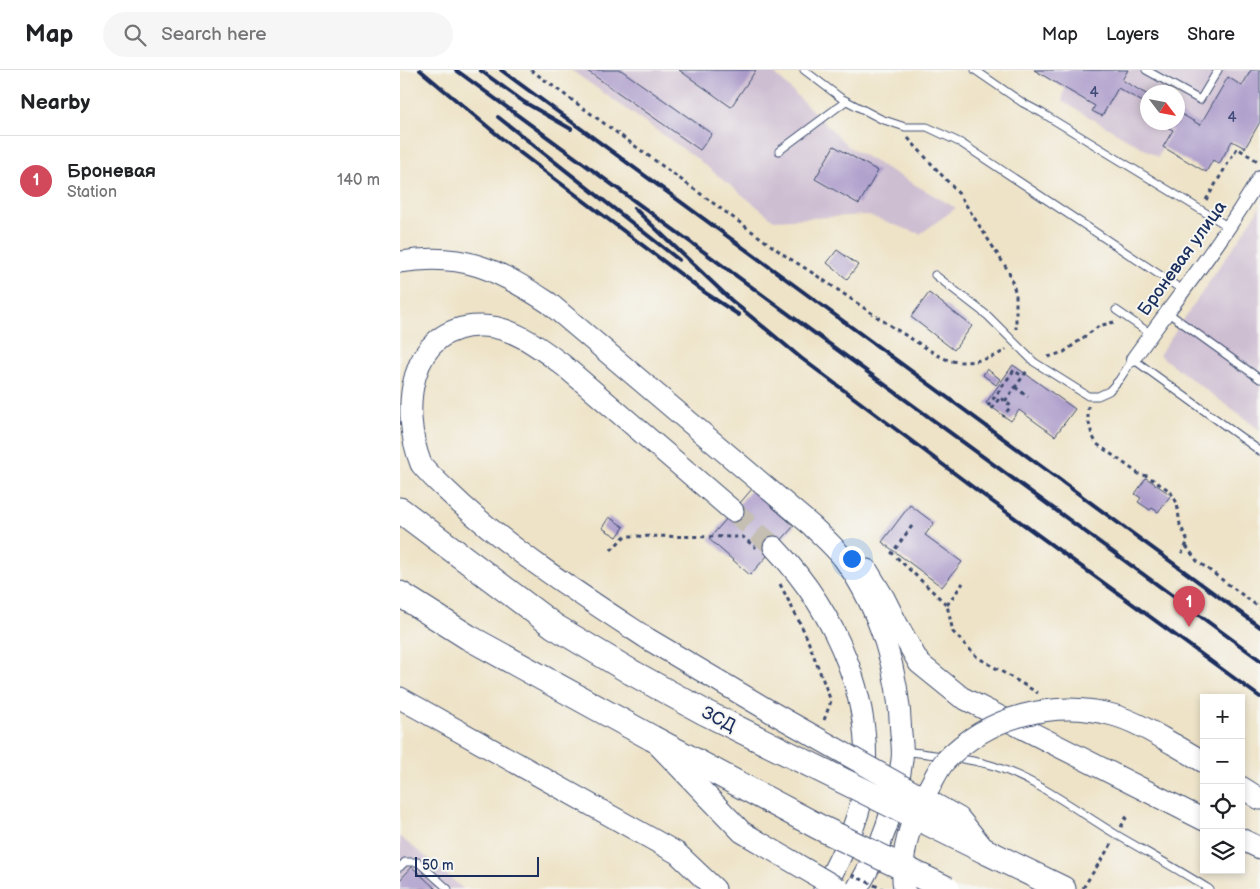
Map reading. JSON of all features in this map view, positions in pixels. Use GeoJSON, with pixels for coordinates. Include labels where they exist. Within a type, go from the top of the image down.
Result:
{"type":"FeatureCollection","features":[{"type":"Feature","properties":{"kind":"highway","name":"ЗСД"},"geometry":{"type":"LineString","coordinates":[[400,510],[554,626],[631,672],[704,712],[1062,889]]}},
{"type":"Feature","properties":{"kind":"highway"},"geometry":{"type":"LineString","coordinates":[[400,594],[468,637],[652,738],[819,827],[947,889]]}},
{"type":"Feature","properties":{"kind":"main road"},"geometry":{"type":"LineString","coordinates":[[400,262],[444,258],[479,265],[517,282],[549,303],[812,526],[843,558],[866,594],[882,634],[895,675],[901,718],[902,759],[890,817],[877,851],[858,889]]}},
{"type":"Feature","properties":{"kind":"main road"},"geometry":{"type":"LineString","coordinates":[[733,511],[563,365],[538,347],[499,328],[480,326],[459,328],[438,337],[420,353],[407,376],[402,404],[406,435],[421,463],[478,519],[519,551],[648,639],[959,818],[987,852]]}},
{"type":"Feature","properties":{"kind":"main road"},"geometry":{"type":"LineString","coordinates":[[584,332],[722,437],[802,502],[839,536],[870,574],[920,663],[938,680],[961,697],[1200,818]]}},
{"type":"Feature","properties":{"kind":"main road"},"geometry":{"type":"LineString","coordinates":[[766,548],[793,567],[812,594],[841,646],[851,667],[864,729],[866,766],[862,800],[850,835],[824,889]]}},
{"type":"Feature","properties":{"kind":"main road"},"geometry":{"type":"LineString","coordinates":[[400,698],[677,853],[715,889]]}},
{"type":"Feature","properties":{"kind":"main road"},"geometry":{"type":"LineString","coordinates":[[904,889],[905,845],[917,806],[944,762],[975,736],[1000,723],[1024,714],[1063,709],[1114,715],[1141,726],[1200,760]]}},
{"type":"Feature","properties":{"kind":"main road"},"geometry":{"type":"LineString","coordinates":[[652,738],[742,832],[840,889]]}},
{"type":"Feature","properties":{"kind":"main road"},"geometry":{"type":"LineString","coordinates":[[1245,790],[1260,799]]}},
{"type":"Feature","properties":{"kind":"main road"},"geometry":{"type":"LineString","coordinates":[[1245,841],[1260,848]]}},
{"type":"Feature","properties":{"kind":"street","name":"Броневая улица"},"geometry":{"type":"LineString","coordinates":[[1132,359],[1229,228],[1260,177]]}},
{"type":"Feature","properties":{"kind":"lane"},"geometry":{"type":"LineString","coordinates":[[804,70],[846,101],[881,120],[905,127],[927,127],[960,144],[1184,291]]}},
{"type":"Feature","properties":{"kind":"lane"},"geometry":{"type":"LineString","coordinates":[[975,70],[1023,103],[1229,228]]}},
{"type":"Feature","properties":{"kind":"lane"},"geometry":{"type":"LineString","coordinates":[[1146,70],[1200,100],[1218,70]]}},
{"type":"Feature","properties":{"kind":"lane"},"geometry":{"type":"LineString","coordinates":[[779,150],[846,101]]}},
{"type":"Feature","properties":{"kind":"lane"},"geometry":{"type":"LineString","coordinates":[[935,275],[988,316],[1034,362],[1088,396],[1098,396],[1109,391],[1119,380],[1132,359],[1260,451]]}},
{"type":"Feature","properties":{"kind":"lane"},"geometry":{"type":"LineString","coordinates":[[1116,310],[1151,334]]}},
{"type":"Feature","properties":{"kind":"lane"},"geometry":{"type":"LineString","coordinates":[[1167,312],[1260,379]]}},
{"type":"Feature","properties":{"kind":"lane"},"geometry":{"type":"LineString","coordinates":[[902,751],[962,759],[994,766],[1054,795],[1117,835],[1209,889]]}},
{"type":"Feature","properties":{"kind":"lane"},"geometry":{"type":"LineString","coordinates":[[400,867],[405,862],[418,862],[448,889]]}},
{"type":"Feature","properties":{"kind":"path"},"geometry":{"type":"LineString","coordinates":[[531,70],[787,257],[818,275],[899,332],[948,360],[966,362],[992,358],[1004,352],[1014,342],[1016,333],[1016,294],[1009,272],[959,194],[909,139],[905,127]]}},
{"type":"Feature","properties":{"kind":"path"},"geometry":{"type":"LineString","coordinates":[[1213,189],[1237,148],[1260,162]]}},
{"type":"Feature","properties":{"kind":"path"},"geometry":{"type":"LineString","coordinates":[[1005,401],[1034,362],[1064,352],[1099,326],[1127,318]]}},
{"type":"Feature","properties":{"kind":"path"},"geometry":{"type":"LineString","coordinates":[[1003,417],[1011,406],[1000,397],[990,408],[1014,370],[1023,376]]}},
{"type":"Feature","properties":{"kind":"path"},"geometry":{"type":"LineString","coordinates":[[1015,387],[1028,397]]}},
{"type":"Feature","properties":{"kind":"path"},"geometry":{"type":"LineString","coordinates":[[1088,396],[1088,419],[1092,435],[1097,444],[1139,474],[1147,476],[1170,491],[1177,503],[1180,526],[1188,541],[1182,553]]}},
{"type":"Feature","properties":{"kind":"path"},"geometry":{"type":"LineString","coordinates":[[912,526],[892,553],[946,605],[953,632]]}},
{"type":"Feature","properties":{"kind":"path"},"geometry":{"type":"LineString","coordinates":[[610,550],[625,536],[742,537],[766,548]]}},
{"type":"Feature","properties":{"kind":"path"},"geometry":{"type":"LineString","coordinates":[[1186,546],[1197,560],[1260,608]]}},
{"type":"Feature","properties":{"kind":"path"},"geometry":{"type":"LineString","coordinates":[[778,581],[805,633],[831,701],[821,727]]}},
{"type":"Feature","properties":{"kind":"path"},"geometry":{"type":"LineString","coordinates":[[946,605],[963,583]]}},
{"type":"Feature","properties":{"kind":"path"},"geometry":{"type":"LineString","coordinates":[[1082,889],[1127,816]]}},
{"type":"Feature","properties":{"kind":"shaded area"},"geometry":{"type":"Polygon","coordinates":[[[571,70],[771,70],[849,147],[956,208],[920,234],[867,215],[774,220],[696,158],[571,70]]]}},
{"type":"Feature","properties":{"kind":"shaded area"},"geometry":{"type":"Polygon","coordinates":[[[1034,70],[1260,70],[1232,141],[1219,164],[1213,161],[1206,172],[1163,147],[1158,157],[1062,101],[1065,88],[1034,70]]]}},
{"type":"Feature","properties":{"kind":"shaded area"},"geometry":{"type":"Polygon","coordinates":[[[1260,206],[1260,430],[1159,355],[1260,206]]]}},
{"type":"Feature","properties":{"kind":"shaded area"},"geometry":{"type":"Polygon","coordinates":[[[400,837],[434,863],[463,889],[400,889],[400,837]]]}},
{"type":"Feature","properties":{"kind":"building"},"geometry":{"type":"Polygon","coordinates":[[[586,70],[621,70],[712,134],[700,150],[586,70]]]}},
{"type":"Feature","properties":{"kind":"building"},"geometry":{"type":"Polygon","coordinates":[[[679,70],[756,70],[731,107],[679,70]]]}},
{"type":"Feature","properties":{"kind":"building"},"geometry":{"type":"Polygon","coordinates":[[[1034,70],[1128,70],[1122,80],[1140,90],[1140,100],[1118,88],[1102,116],[1092,111],[1095,106],[1034,70]]]}},
{"type":"Feature","properties":{"kind":"building"},"geometry":{"type":"Polygon","coordinates":[[[1251,70],[1260,70],[1260,122],[1245,148],[1232,141],[1219,164],[1213,160],[1206,172],[1163,147],[1173,130],[1185,130],[1185,116],[1200,125],[1228,77],[1242,86],[1251,70]]]}},
{"type":"Feature","properties":{"kind":"building"},"geometry":{"type":"Polygon","coordinates":[[[834,146],[878,171],[859,204],[815,179],[834,146]]]}},
{"type":"Feature","properties":{"kind":"building"},"geometry":{"type":"Polygon","coordinates":[[[837,250],[858,265],[847,279],[827,263],[837,250]]]}},
{"type":"Feature","properties":{"kind":"building"},"geometry":{"type":"Polygon","coordinates":[[[929,293],[972,326],[954,350],[911,317],[929,293]]]}},
{"type":"Feature","properties":{"kind":"building"},"geometry":{"type":"Polygon","coordinates":[[[1013,365],[1075,409],[1055,436],[1019,410],[1011,421],[986,403],[1013,365]]]}},
{"type":"Feature","properties":{"kind":"building"},"geometry":{"type":"Polygon","coordinates":[[[987,369],[1000,379],[996,385],[983,375],[987,369]]]}},
{"type":"Feature","properties":{"kind":"building"},"geometry":{"type":"Polygon","coordinates":[[[1146,478],[1171,495],[1158,512],[1152,508],[1150,510],[1138,502],[1141,498],[1135,494],[1146,478]]]}},
{"type":"Feature","properties":{"kind":"building"},"geometry":{"type":"Polygon","coordinates":[[[752,489],[794,526],[750,575],[709,539],[752,489]]]}},
{"type":"Feature","properties":{"kind":"building"},"geometry":{"type":"Polygon","coordinates":[[[910,505],[934,523],[925,535],[962,562],[942,587],[882,542],[910,505]]]}},
{"type":"Feature","properties":{"kind":"building"},"geometry":{"type":"Polygon","coordinates":[[[609,517],[624,527],[617,537],[602,528],[609,517]]]}},
{"type":"Feature","properties":{"kind":"building"},"geometry":{"type":"Polygon","coordinates":[[[412,867],[436,889],[400,889],[400,880],[412,867]]]}},
{"type":"Feature","properties":{"kind":"tunnel"},"geometry":{"type":"LineString","coordinates":[[733,511],[774,547]]}},
{"type":"Feature","properties":{"kind":"railway"},"geometry":{"type":"LineString","coordinates":[[420,70],[506,142],[707,294],[739,315]]}},
{"type":"Feature","properties":{"kind":"railway"},"geometry":{"type":"LineString","coordinates":[[456,70],[1260,660]]}},
{"type":"Feature","properties":{"kind":"railway"},"geometry":{"type":"LineString","coordinates":[[480,70],[524,102],[571,129]]}},
{"type":"Feature","properties":{"kind":"railway"},"geometry":{"type":"LineString","coordinates":[[501,70],[1260,627]]}},
{"type":"Feature","properties":{"kind":"railway"},"geometry":{"type":"LineString","coordinates":[[498,117],[679,260]]}},
{"type":"Feature","properties":{"kind":"railway"},"geometry":{"type":"LineString","coordinates":[[634,208],[731,300],[801,358],[982,494],[1260,697]]}},
{"type":"Feature","properties":{"kind":"place","name":"Броневая"},"geometry":{"type":"Point","coordinates":[1189,627]}}]}
